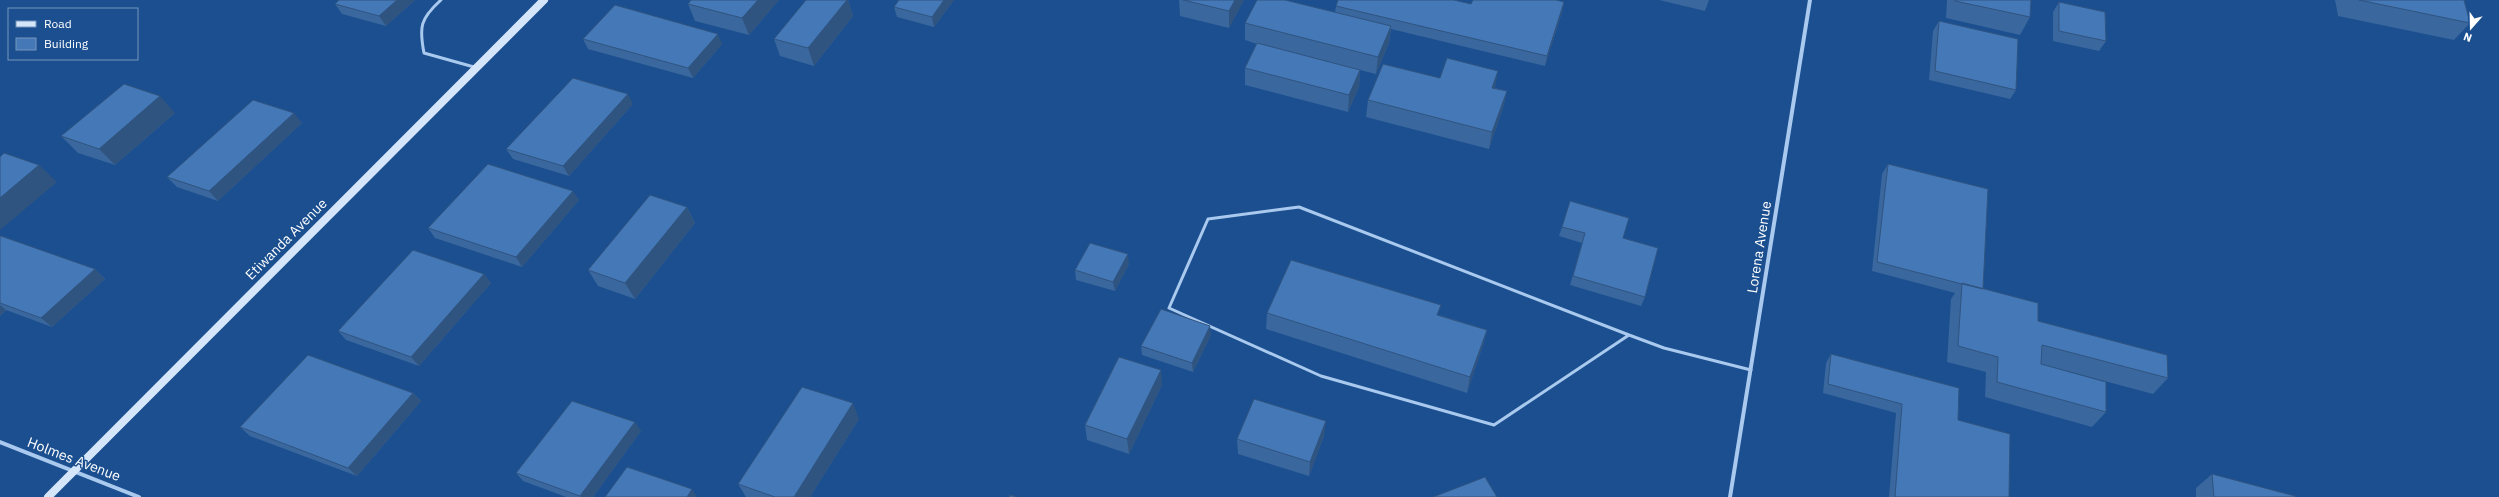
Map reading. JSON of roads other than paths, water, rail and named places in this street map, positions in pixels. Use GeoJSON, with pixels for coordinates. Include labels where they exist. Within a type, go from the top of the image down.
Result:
{"type":"FeatureCollection","features":[{"type":"Feature","properties":{"kind":"street","name":"Etiwanda Avenue"},"geometry":{"type":"LineString","coordinates":[[48,497],[544,0]]}},
{"type":"Feature","properties":{"kind":"street","name":"Lorena Avenue"},"geometry":{"type":"LineString","coordinates":[[1730,497],[1810,0]]}},
{"type":"Feature","properties":{"kind":"street","name":"Holmes Avenue"},"geometry":{"type":"LineString","coordinates":[[0,442],[139,497]]}},
{"type":"Feature","properties":{"kind":"lane"},"geometry":{"type":"LineString","coordinates":[[441,0],[430,10],[420,31],[424,53],[476,68]]}},
{"type":"Feature","properties":{"kind":"lane"},"geometry":{"type":"LineString","coordinates":[[1630,334],[1494,425],[1321,376],[1169,308],[1208,219],[1298,207],[1630,334],[1664,348],[1750,370]]}}]}
